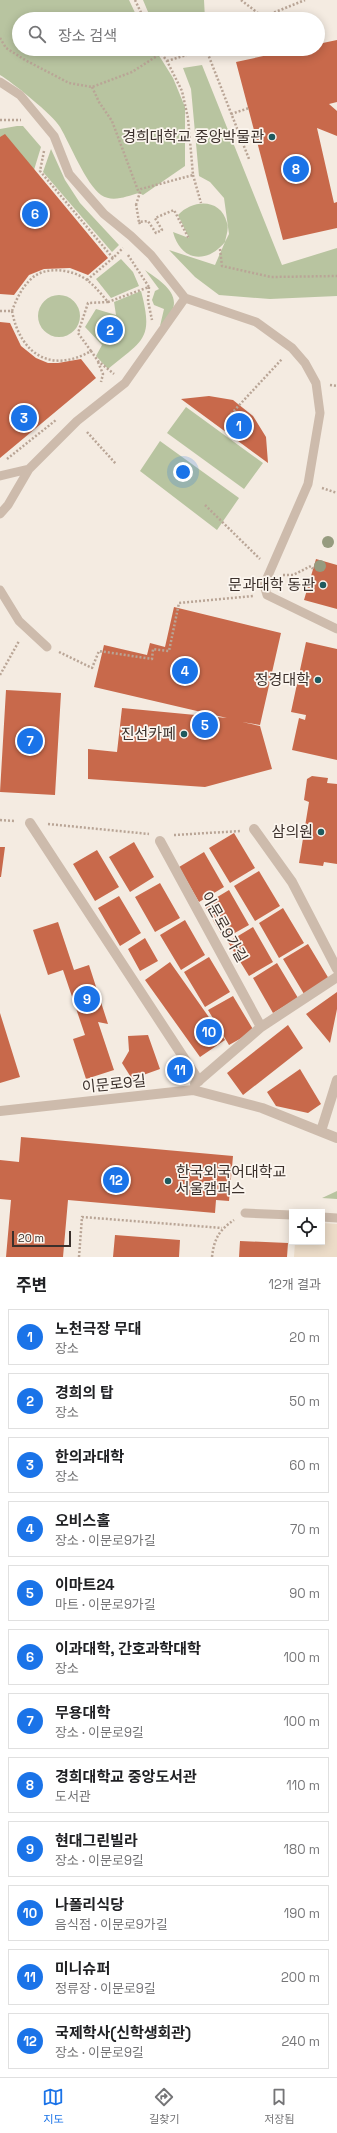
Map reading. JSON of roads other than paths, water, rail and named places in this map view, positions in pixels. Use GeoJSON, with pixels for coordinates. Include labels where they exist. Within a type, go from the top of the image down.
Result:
{"type":"FeatureCollection","features":[{"type":"Feature","properties":{"kind":"street"},"geometry":{"type":"LineString","coordinates":[[30,822],[199,1081]]}},
{"type":"Feature","properties":{"kind":"street"},"geometry":{"type":"LineString","coordinates":[[254,829],[292,882],[337,969]]}},
{"type":"Feature","properties":{"kind":"street","name":"이문로9가길"},"geometry":{"type":"LineString","coordinates":[[157,838],[261,1027]]}},
{"type":"Feature","properties":{"kind":"street"},"geometry":{"type":"LineString","coordinates":[[187,1090],[261,1027],[337,977]]}},
{"type":"Feature","properties":{"kind":"street"},"geometry":{"type":"LineString","coordinates":[[321,1130],[337,1080]]}},
{"type":"Feature","properties":{"kind":"street","name":"이문로9길"},"geometry":{"type":"LineString","coordinates":[[0,1112],[193,1090],[262,1108],[321,1130],[337,1138]]}},
{"type":"Feature","properties":{"kind":"lane"},"geometry":{"type":"LineString","coordinates":[[0,82],[20,95],[54,136],[69,174],[104,214],[151,255],[185,298],[256,322],[292,348],[306,363],[316,382],[320,413],[308,484],[264,585],[267,595],[337,629]]}},
{"type":"Feature","properties":{"kind":"lane"},"geometry":{"type":"LineString","coordinates":[[0,514],[8,506],[29,469],[77,421],[125,383],[185,298]]}},
{"type":"Feature","properties":{"kind":"lane"},"geometry":{"type":"LineString","coordinates":[[0,476],[29,469]]}},
{"type":"Feature","properties":{"kind":"lane"},"geometry":{"type":"LineString","coordinates":[[0,590],[19,621],[47,647]]}},
{"type":"Feature","properties":{"kind":"lane"},"geometry":{"type":"LineString","coordinates":[[245,1213],[289,1215]]}},
{"type":"Feature","properties":{"kind":"lane"},"geometry":{"type":"LineString","coordinates":[[325,1217],[337,1218]]}},
{"type":"Feature","properties":{"kind":"place","name":"경희대학교 중앙박물관"},"geometry":{"type":"Point","coordinates":[272,137]}},
{"type":"Feature","properties":{"kind":"place","name":"경희대학교 중앙도서관"},"geometry":{"type":"Point","coordinates":[296,169]}},
{"type":"Feature","properties":{"kind":"place","name":"이과대학, 간호과학대학"},"geometry":{"type":"Point","coordinates":[35,214]}},
{"type":"Feature","properties":{"kind":"place","name":"경희의 탑"},"geometry":{"type":"Point","coordinates":[110,330]}},
{"type":"Feature","properties":{"kind":"place","name":"한의과대학"},"geometry":{"type":"Point","coordinates":[24,418]}},
{"type":"Feature","properties":{"kind":"place","name":"노천극장 무대"},"geometry":{"type":"Point","coordinates":[239,426]}},
{"type":"Feature","properties":{"kind":"place","name":"문과대학 동관"},"geometry":{"type":"Point","coordinates":[323,585]}},
{"type":"Feature","properties":{"kind":"place","name":"오비스홀"},"geometry":{"type":"Point","coordinates":[185,671]}},
{"type":"Feature","properties":{"kind":"place","name":"정경대학"},"geometry":{"type":"Point","coordinates":[318,680]}},
{"type":"Feature","properties":{"kind":"place","name":"이마트24"},"geometry":{"type":"Point","coordinates":[205,725]}},
{"type":"Feature","properties":{"kind":"place","name":"진선카페"},"geometry":{"type":"Point","coordinates":[184,734]}},
{"type":"Feature","properties":{"kind":"place","name":"무용대학"},"geometry":{"type":"Point","coordinates":[30,741]}},
{"type":"Feature","properties":{"kind":"place","name":"삼의원"},"geometry":{"type":"Point","coordinates":[321,832]}},
{"type":"Feature","properties":{"kind":"place","name":"현대그린빌라"},"geometry":{"type":"Point","coordinates":[87,999]}},
{"type":"Feature","properties":{"kind":"place","name":"나폴리식당"},"geometry":{"type":"Point","coordinates":[209,1032]}},
{"type":"Feature","properties":{"kind":"place","name":"미니슈퍼"},"geometry":{"type":"Point","coordinates":[180,1070]}},
{"type":"Feature","properties":{"kind":"place","name":"국제학사(신학생회관)"},"geometry":{"type":"Point","coordinates":[116,1180]}},
{"type":"Feature","properties":{"kind":"place","name":"한국외국어대학교 서울캠퍼스"},"geometry":{"type":"Point","coordinates":[168,1181]}}]}
